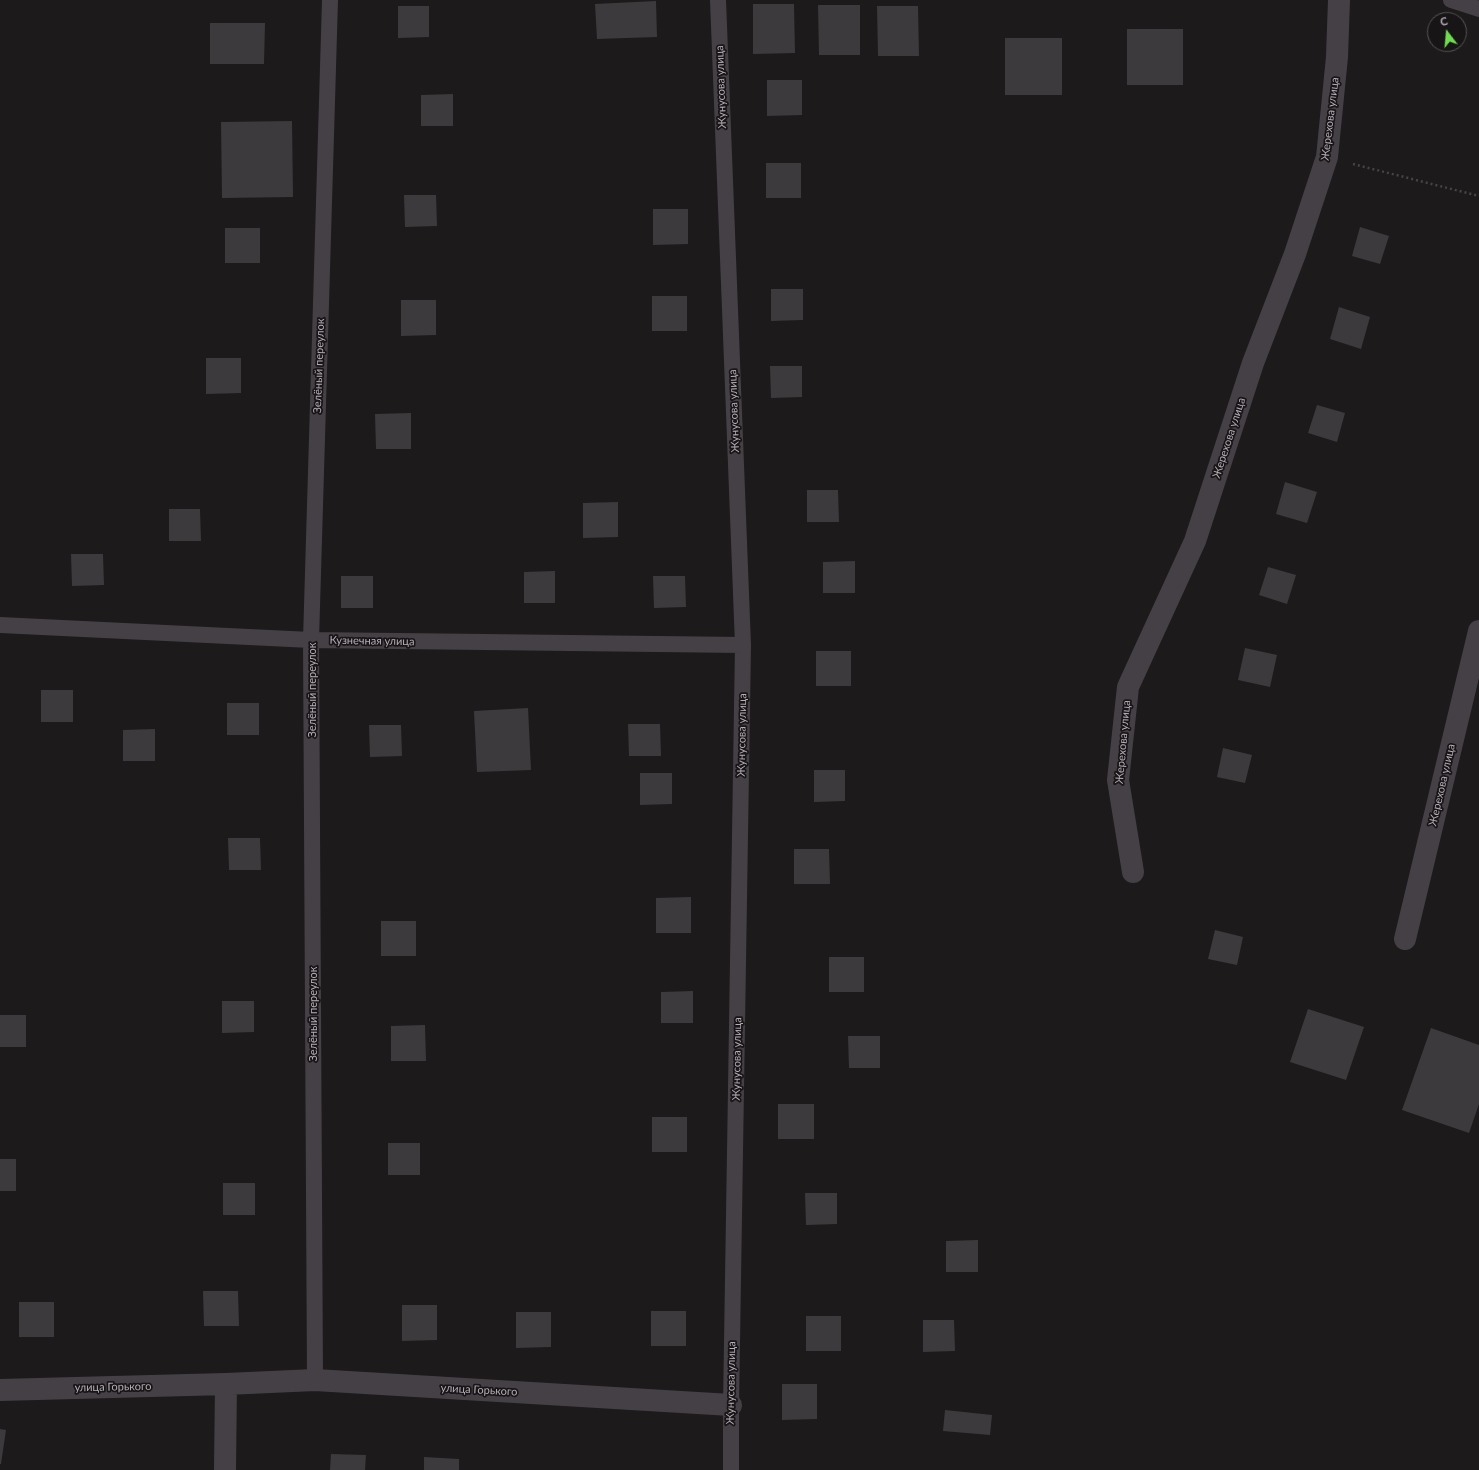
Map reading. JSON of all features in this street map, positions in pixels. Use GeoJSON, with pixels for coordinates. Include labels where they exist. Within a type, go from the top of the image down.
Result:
{"type":"FeatureCollection","features":[{"type":"Feature","properties":{"kind":"street","name":"Жерехова улица"},"geometry":{"type":"LineString","coordinates":[[1133,872],[1118,780],[1128,687],[1195,541],[1253,363],[1295,254],[1327,157],[1337,57],[1339,0]]}},
{"type":"Feature","properties":{"kind":"street","name":"Жерехова улица"},"geometry":{"type":"LineString","coordinates":[[1405,939],[1479,631]]}},
{"type":"Feature","properties":{"kind":"street","name":"улица Горького"},"geometry":{"type":"LineString","coordinates":[[0,1390],[315,1380],[731,1405]]}},
{"type":"Feature","properties":{"kind":"street"},"geometry":{"type":"LineString","coordinates":[[225,1470],[226,1384]]}},
{"type":"Feature","properties":{"kind":"lane","name":"Зелёный переулок"},"geometry":{"type":"LineString","coordinates":[[315,1380],[311,640],[330,0]]}},
{"type":"Feature","properties":{"kind":"lane","name":"Жунусова улица"},"geometry":{"type":"LineString","coordinates":[[718,0],[743,645],[731,1470]]}},
{"type":"Feature","properties":{"kind":"lane"},"geometry":{"type":"LineString","coordinates":[[1451,0],[1479,9]]}},
{"type":"Feature","properties":{"kind":"lane","name":"Кузнечная улица"},"geometry":{"type":"LineString","coordinates":[[0,625],[311,640],[743,645]]}},
{"type":"Feature","properties":{"kind":"path"},"geometry":{"type":"LineString","coordinates":[[1327,157],[1479,196]]}},
{"type":"Feature","properties":{"kind":"building"},"geometry":{"type":"Polygon","coordinates":[[[656,1],[657,37],[597,39],[595,4],[656,1]]]}},
{"type":"Feature","properties":{"kind":"building"},"geometry":{"type":"Polygon","coordinates":[[[753,4],[794,4],[795,53],[753,54],[753,4]]]}},
{"type":"Feature","properties":{"kind":"building"},"geometry":{"type":"Polygon","coordinates":[[[818,5],[860,5],[860,55],[819,55],[818,5]]]}},
{"type":"Feature","properties":{"kind":"building"},"geometry":{"type":"Polygon","coordinates":[[[398,6],[429,6],[429,37],[398,38],[398,6]]]}},
{"type":"Feature","properties":{"kind":"building"},"geometry":{"type":"Polygon","coordinates":[[[877,6],[918,6],[919,56],[878,56],[877,6]]]}},
{"type":"Feature","properties":{"kind":"building"},"geometry":{"type":"Polygon","coordinates":[[[210,23],[265,23],[264,64],[210,64],[210,23]]]}},
{"type":"Feature","properties":{"kind":"building"},"geometry":{"type":"Polygon","coordinates":[[[1127,29],[1183,29],[1183,85],[1127,85],[1127,29]]]}},
{"type":"Feature","properties":{"kind":"building"},"geometry":{"type":"Polygon","coordinates":[[[1005,38],[1062,38],[1062,95],[1005,95],[1005,38]]]}},
{"type":"Feature","properties":{"kind":"building"},"geometry":{"type":"Polygon","coordinates":[[[767,80],[802,80],[802,115],[767,116],[767,80]]]}},
{"type":"Feature","properties":{"kind":"building"},"geometry":{"type":"Polygon","coordinates":[[[453,94],[453,126],[421,126],[421,95],[453,94]]]}},
{"type":"Feature","properties":{"kind":"building"},"geometry":{"type":"Polygon","coordinates":[[[292,121],[293,197],[222,198],[221,122],[292,121]]]}},
{"type":"Feature","properties":{"kind":"building"},"geometry":{"type":"Polygon","coordinates":[[[766,163],[801,163],[801,198],[766,198],[766,163]]]}},
{"type":"Feature","properties":{"kind":"building"},"geometry":{"type":"Polygon","coordinates":[[[404,195],[436,195],[437,226],[405,227],[404,195]]]}},
{"type":"Feature","properties":{"kind":"building"},"geometry":{"type":"Polygon","coordinates":[[[653,209],[688,209],[688,244],[653,245],[653,209]]]}},
{"type":"Feature","properties":{"kind":"building"},"geometry":{"type":"Polygon","coordinates":[[[1360,227],[1389,236],[1380,264],[1352,256],[1360,227]]]}},
{"type":"Feature","properties":{"kind":"building"},"geometry":{"type":"Polygon","coordinates":[[[225,228],[260,228],[260,263],[225,263],[225,228]]]}},
{"type":"Feature","properties":{"kind":"building"},"geometry":{"type":"Polygon","coordinates":[[[771,289],[803,289],[803,320],[771,321],[771,289]]]}},
{"type":"Feature","properties":{"kind":"building"},"geometry":{"type":"Polygon","coordinates":[[[652,296],[687,296],[687,331],[652,331],[652,296]]]}},
{"type":"Feature","properties":{"kind":"building"},"geometry":{"type":"Polygon","coordinates":[[[401,300],[436,300],[436,335],[401,336],[401,300]]]}},
{"type":"Feature","properties":{"kind":"building"},"geometry":{"type":"Polygon","coordinates":[[[1339,307],[1370,317],[1361,349],[1330,339],[1339,307]]]}},
{"type":"Feature","properties":{"kind":"building"},"geometry":{"type":"Polygon","coordinates":[[[206,358],[241,358],[241,393],[206,394],[206,358]]]}},
{"type":"Feature","properties":{"kind":"building"},"geometry":{"type":"Polygon","coordinates":[[[770,366],[802,366],[802,397],[771,398],[770,366]]]}},
{"type":"Feature","properties":{"kind":"building"},"geometry":{"type":"Polygon","coordinates":[[[1317,405],[1345,413],[1337,442],[1308,433],[1317,405]]]}},
{"type":"Feature","properties":{"kind":"building"},"geometry":{"type":"Polygon","coordinates":[[[411,413],[411,449],[376,449],[375,414],[411,413]]]}},
{"type":"Feature","properties":{"kind":"building"},"geometry":{"type":"Polygon","coordinates":[[[1285,482],[1317,492],[1307,523],[1276,514],[1285,482]]]}},
{"type":"Feature","properties":{"kind":"building"},"geometry":{"type":"Polygon","coordinates":[[[807,490],[838,490],[839,522],[807,522],[807,490]]]}},
{"type":"Feature","properties":{"kind":"building"},"geometry":{"type":"Polygon","coordinates":[[[618,502],[618,537],[583,538],[583,503],[618,502]]]}},
{"type":"Feature","properties":{"kind":"building"},"geometry":{"type":"Polygon","coordinates":[[[169,509],[200,509],[201,541],[169,541],[169,509]]]}},
{"type":"Feature","properties":{"kind":"building"},"geometry":{"type":"Polygon","coordinates":[[[71,554],[103,554],[104,585],[72,586],[71,554]]]}},
{"type":"Feature","properties":{"kind":"building"},"geometry":{"type":"Polygon","coordinates":[[[855,561],[855,593],[823,593],[823,562],[855,561]]]}},
{"type":"Feature","properties":{"kind":"building"},"geometry":{"type":"Polygon","coordinates":[[[1268,567],[1296,575],[1287,604],[1259,595],[1268,567]]]}},
{"type":"Feature","properties":{"kind":"building"},"geometry":{"type":"Polygon","coordinates":[[[555,571],[555,603],[524,603],[524,572],[555,571]]]}},
{"type":"Feature","properties":{"kind":"building"},"geometry":{"type":"Polygon","coordinates":[[[341,576],[373,576],[373,608],[341,608],[341,576]]]}},
{"type":"Feature","properties":{"kind":"building"},"geometry":{"type":"Polygon","coordinates":[[[653,576],[685,576],[686,607],[654,608],[653,576]]]}},
{"type":"Feature","properties":{"kind":"building"},"geometry":{"type":"Polygon","coordinates":[[[1245,648],[1277,655],[1270,687],[1238,680],[1245,648]]]}},
{"type":"Feature","properties":{"kind":"building"},"geometry":{"type":"Polygon","coordinates":[[[816,651],[851,651],[851,686],[816,686],[816,651]]]}},
{"type":"Feature","properties":{"kind":"building"},"geometry":{"type":"Polygon","coordinates":[[[41,690],[73,690],[73,722],[41,722],[41,690]]]}},
{"type":"Feature","properties":{"kind":"building"},"geometry":{"type":"Polygon","coordinates":[[[227,703],[259,703],[259,735],[227,735],[227,703]]]}},
{"type":"Feature","properties":{"kind":"building"},"geometry":{"type":"Polygon","coordinates":[[[528,708],[531,770],[477,772],[474,711],[528,708]]]}},
{"type":"Feature","properties":{"kind":"building"},"geometry":{"type":"Polygon","coordinates":[[[628,724],[660,724],[661,756],[629,756],[628,724]]]}},
{"type":"Feature","properties":{"kind":"building"},"geometry":{"type":"Polygon","coordinates":[[[369,725],[401,725],[402,756],[370,757],[369,725]]]}},
{"type":"Feature","properties":{"kind":"building"},"geometry":{"type":"Polygon","coordinates":[[[155,729],[155,761],[123,761],[123,730],[155,729]]]}},
{"type":"Feature","properties":{"kind":"building"},"geometry":{"type":"Polygon","coordinates":[[[1223,748],[1252,755],[1245,783],[1217,777],[1223,748]]]}},
{"type":"Feature","properties":{"kind":"building"},"geometry":{"type":"Polygon","coordinates":[[[814,770],[845,770],[845,801],[814,802],[814,770]]]}},
{"type":"Feature","properties":{"kind":"building"},"geometry":{"type":"Polygon","coordinates":[[[640,773],[672,773],[672,804],[640,805],[640,773]]]}},
{"type":"Feature","properties":{"kind":"building"},"geometry":{"type":"Polygon","coordinates":[[[228,838],[260,838],[261,870],[229,870],[228,838]]]}},
{"type":"Feature","properties":{"kind":"building"},"geometry":{"type":"Polygon","coordinates":[[[794,849],[829,849],[830,884],[794,884],[794,849]]]}},
{"type":"Feature","properties":{"kind":"building"},"geometry":{"type":"Polygon","coordinates":[[[691,897],[691,933],[656,933],[656,898],[691,897]]]}},
{"type":"Feature","properties":{"kind":"building"},"geometry":{"type":"Polygon","coordinates":[[[381,921],[416,921],[416,956],[381,956],[381,921]]]}},
{"type":"Feature","properties":{"kind":"building"},"geometry":{"type":"Polygon","coordinates":[[[1215,930],[1243,937],[1237,965],[1208,959],[1215,930]]]}},
{"type":"Feature","properties":{"kind":"building"},"geometry":{"type":"Polygon","coordinates":[[[829,957],[864,957],[864,992],[829,992],[829,957]]]}},
{"type":"Feature","properties":{"kind":"building"},"geometry":{"type":"Polygon","coordinates":[[[693,991],[693,1023],[661,1023],[661,992],[693,991]]]}},
{"type":"Feature","properties":{"kind":"building"},"geometry":{"type":"Polygon","coordinates":[[[222,1001],[254,1001],[254,1032],[222,1033],[222,1001]]]}},
{"type":"Feature","properties":{"kind":"building"},"geometry":{"type":"Polygon","coordinates":[[[1308,1009],[1364,1027],[1346,1080],[1290,1062],[1308,1009]]]}},
{"type":"Feature","properties":{"kind":"building"},"geometry":{"type":"Polygon","coordinates":[[[0,1015],[26,1015],[26,1047],[0,1047],[0,1015]]]}},
{"type":"Feature","properties":{"kind":"building"},"geometry":{"type":"Polygon","coordinates":[[[425,1025],[426,1061],[391,1061],[391,1026],[425,1025]]]}},
{"type":"Feature","properties":{"kind":"building"},"geometry":{"type":"Polygon","coordinates":[[[1431,1028],[1479,1045],[1479,1104],[1469,1133],[1402,1110],[1431,1028]]]}},
{"type":"Feature","properties":{"kind":"building"},"geometry":{"type":"Polygon","coordinates":[[[848,1036],[880,1036],[880,1068],[849,1068],[848,1036]]]}},
{"type":"Feature","properties":{"kind":"building"},"geometry":{"type":"Polygon","coordinates":[[[778,1104],[814,1104],[814,1139],[778,1139],[778,1104]]]}},
{"type":"Feature","properties":{"kind":"building"},"geometry":{"type":"Polygon","coordinates":[[[652,1117],[687,1117],[687,1152],[652,1152],[652,1117]]]}},
{"type":"Feature","properties":{"kind":"building"},"geometry":{"type":"Polygon","coordinates":[[[388,1143],[420,1143],[420,1175],[388,1175],[388,1143]]]}},
{"type":"Feature","properties":{"kind":"building"},"geometry":{"type":"Polygon","coordinates":[[[0,1159],[16,1159],[16,1191],[0,1191],[0,1159]]]}},
{"type":"Feature","properties":{"kind":"building"},"geometry":{"type":"Polygon","coordinates":[[[223,1183],[255,1183],[255,1215],[223,1215],[223,1183]]]}},
{"type":"Feature","properties":{"kind":"building"},"geometry":{"type":"Polygon","coordinates":[[[805,1193],[837,1193],[837,1224],[806,1225],[805,1193]]]}},
{"type":"Feature","properties":{"kind":"building"},"geometry":{"type":"Polygon","coordinates":[[[978,1240],[978,1272],[946,1272],[946,1241],[978,1240]]]}},
{"type":"Feature","properties":{"kind":"building"},"geometry":{"type":"Polygon","coordinates":[[[203,1291],[238,1291],[239,1326],[204,1326],[203,1291]]]}},
{"type":"Feature","properties":{"kind":"building"},"geometry":{"type":"Polygon","coordinates":[[[19,1302],[54,1302],[54,1337],[19,1337],[19,1302]]]}},
{"type":"Feature","properties":{"kind":"building"},"geometry":{"type":"Polygon","coordinates":[[[402,1305],[437,1305],[437,1340],[402,1341],[402,1305]]]}},
{"type":"Feature","properties":{"kind":"building"},"geometry":{"type":"Polygon","coordinates":[[[651,1311],[686,1311],[686,1346],[651,1346],[651,1311]]]}},
{"type":"Feature","properties":{"kind":"building"},"geometry":{"type":"Polygon","coordinates":[[[516,1312],[551,1312],[551,1347],[516,1348],[516,1312]]]}},
{"type":"Feature","properties":{"kind":"building"},"geometry":{"type":"Polygon","coordinates":[[[806,1316],[841,1316],[841,1351],[806,1351],[806,1316]]]}},
{"type":"Feature","properties":{"kind":"building"},"geometry":{"type":"Polygon","coordinates":[[[923,1320],[954,1320],[955,1351],[923,1352],[923,1320]]]}},
{"type":"Feature","properties":{"kind":"building"},"geometry":{"type":"Polygon","coordinates":[[[782,1384],[817,1384],[817,1419],[782,1420],[782,1384]]]}},
{"type":"Feature","properties":{"kind":"building"},"geometry":{"type":"Polygon","coordinates":[[[945,1410],[992,1415],[990,1435],[943,1431],[945,1410]]]}},
{"type":"Feature","properties":{"kind":"building"},"geometry":{"type":"Polygon","coordinates":[[[0,1429],[6,1430],[1,1464],[0,1464],[0,1429]]]}},
{"type":"Feature","properties":{"kind":"building"},"geometry":{"type":"Polygon","coordinates":[[[331,1454],[366,1455],[365,1470],[330,1470],[331,1454]]]}},
{"type":"Feature","properties":{"kind":"building"},"geometry":{"type":"Polygon","coordinates":[[[424,1457],[459,1459],[459,1470],[424,1470],[424,1457]]]}}]}
